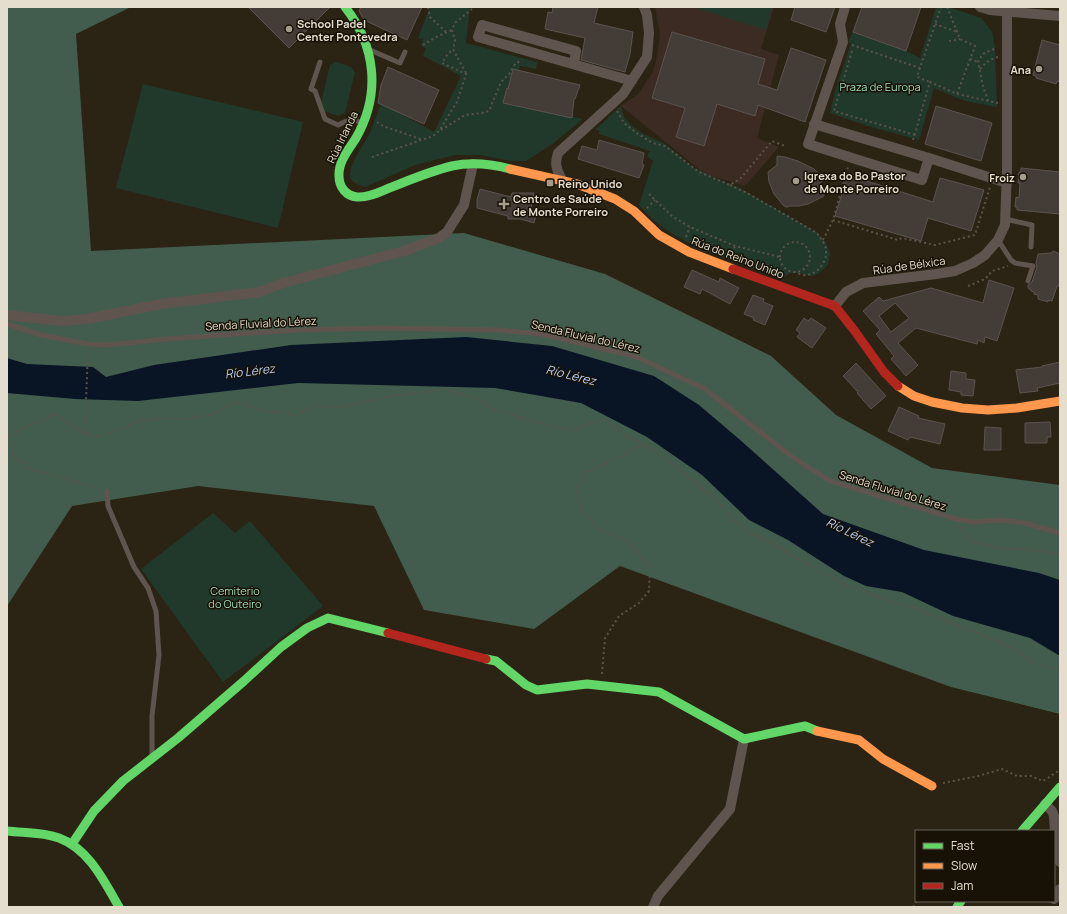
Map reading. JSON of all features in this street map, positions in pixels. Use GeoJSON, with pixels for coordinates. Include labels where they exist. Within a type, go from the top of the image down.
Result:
{"type":"FeatureCollection","features":[{"type":"Feature","properties":{"kind":"street","name":"Rúa Irlanda"},"geometry":{"type":"LineString","coordinates":[[342,189],[339,182],[339,168],[360,132],[370,103],[373,74],[369,50],[354,19],[345,7]]}},
{"type":"Feature","properties":{"kind":"street"},"geometry":{"type":"LineString","coordinates":[[562,180],[556,167],[558,153],[623,94],[647,57],[649,33],[647,15],[644,7]]}},
{"type":"Feature","properties":{"kind":"street"},"geometry":{"type":"LineString","coordinates":[[845,7],[840,24],[842,42],[808,144],[922,180],[929,158]]}},
{"type":"Feature","properties":{"kind":"street"},"geometry":{"type":"LineString","coordinates":[[980,7],[990,10],[1060,16]]}},
{"type":"Feature","properties":{"kind":"street","name":"Rúa de Bélxica"},"geometry":{"type":"LineString","coordinates":[[835,306],[846,292],[863,283],[955,271],[973,263],[985,255],[998,240],[1005,225],[1007,183],[1007,11]]}},
{"type":"Feature","properties":{"kind":"street"},"geometry":{"type":"LineString","coordinates":[[574,64],[576,51],[482,25],[478,37],[632,81]]}},
{"type":"Feature","properties":{"kind":"street"},"geometry":{"type":"LineString","coordinates":[[814,124],[1007,183]]}},
{"type":"Feature","properties":{"kind":"street"},"geometry":{"type":"LineString","coordinates":[[7,315],[61,321],[87,319],[161,304],[259,292],[283,283],[404,251],[439,238],[447,232],[464,205],[473,164]]}},
{"type":"Feature","properties":{"kind":"street","name":"Rúa do Reino Unido"},"geometry":{"type":"LineString","coordinates":[[342,189],[347,194],[352,196],[362,197],[431,172],[453,166],[473,164],[493,165],[562,180],[577,184],[615,199],[634,211],[659,234],[689,252],[835,306]]}},
{"type":"Feature","properties":{"kind":"street"},"geometry":{"type":"LineString","coordinates":[[835,306],[884,372],[898,386],[914,396],[932,402],[962,408],[988,410],[1017,408],[1060,401]]}},
{"type":"Feature","properties":{"kind":"street"},"geometry":{"type":"LineString","coordinates":[[72,844],[94,811],[123,781],[178,738],[280,647],[307,628],[328,618],[496,661],[526,685],[537,690],[587,684],[659,692],[744,739],[805,726],[820,732],[859,740],[883,758],[932,786]]}},
{"type":"Feature","properties":{"kind":"street"},"geometry":{"type":"LineString","coordinates":[[653,907],[658,896],[730,809],[744,739]]}},
{"type":"Feature","properties":{"kind":"street"},"geometry":{"type":"LineString","coordinates":[[1023,830],[1060,787]]}},
{"type":"Feature","properties":{"kind":"street"},"geometry":{"type":"LineString","coordinates":[[1045,804],[1052,811],[1054,816],[1055,830]]}},
{"type":"Feature","properties":{"kind":"street"},"geometry":{"type":"LineString","coordinates":[[7,831],[49,836],[59,838],[72,844],[83,853],[92,864],[119,907]]}},
{"type":"Feature","properties":{"kind":"street"},"geometry":{"type":"LineString","coordinates":[[1055,832],[1056,849],[1060,862]]}},
{"type":"Feature","properties":{"kind":"lane"},"geometry":{"type":"LineString","coordinates":[[369,50],[400,63],[405,52]]}},
{"type":"Feature","properties":{"kind":"lane"},"geometry":{"type":"LineString","coordinates":[[320,62],[311,89],[315,91],[325,119],[338,125],[349,120],[363,123]]}},
{"type":"Feature","properties":{"kind":"lane"},"geometry":{"type":"LineString","coordinates":[[1005,219],[1032,225],[1031,247]]}},
{"type":"Feature","properties":{"kind":"lane"},"geometry":{"type":"LineString","coordinates":[[998,240],[1014,263],[1033,266],[1028,281]]}},
{"type":"Feature","properties":{"kind":"lane","name":"Senda Fluvial do Lérez"},"geometry":{"type":"LineString","coordinates":[[7,324],[41,335],[88,344],[108,345],[234,334],[302,330],[380,328],[498,330],[541,334],[637,357],[705,389],[791,456],[830,481],[956,519]]}},
{"type":"Feature","properties":{"kind":"lane"},"geometry":{"type":"LineString","coordinates":[[107,491],[108,506],[134,567],[148,588],[156,611],[159,655],[152,716],[152,758]]}},
{"type":"Feature","properties":{"kind":"lane"},"geometry":{"type":"LineString","coordinates":[[956,519],[974,522],[1000,520],[1025,523],[1060,533]]}},
{"type":"Feature","properties":{"kind":"path"},"geometry":{"type":"LineString","coordinates":[[428,7],[430,17],[446,32]]}},
{"type":"Feature","properties":{"kind":"path"},"geometry":{"type":"LineString","coordinates":[[941,7],[917,76],[958,94],[999,103]]}},
{"type":"Feature","properties":{"kind":"path"},"geometry":{"type":"LineString","coordinates":[[947,7],[960,39]]}},
{"type":"Feature","properties":{"kind":"path"},"geometry":{"type":"LineString","coordinates":[[440,131],[457,102],[466,74],[454,48],[455,40],[452,30],[455,23],[472,9]]}},
{"type":"Feature","properties":{"kind":"path"},"geometry":{"type":"LineString","coordinates":[[935,24],[957,32]]}},
{"type":"Feature","properties":{"kind":"path"},"geometry":{"type":"LineString","coordinates":[[423,45],[430,40],[452,30]]}},
{"type":"Feature","properties":{"kind":"path"},"geometry":{"type":"LineString","coordinates":[[949,41],[960,39],[975,46],[958,94]]}},
{"type":"Feature","properties":{"kind":"path"},"geometry":{"type":"LineString","coordinates":[[850,44],[920,68]]}},
{"type":"Feature","properties":{"kind":"path"},"geometry":{"type":"LineString","coordinates":[[853,46],[834,111],[915,135]]}},
{"type":"Feature","properties":{"kind":"path"},"geometry":{"type":"LineString","coordinates":[[988,101],[978,62],[982,55],[986,52],[999,47]]}},
{"type":"Feature","properties":{"kind":"path"},"geometry":{"type":"LineString","coordinates":[[454,48],[442,63],[466,74]]}},
{"type":"Feature","properties":{"kind":"path"},"geometry":{"type":"LineString","coordinates":[[980,69],[986,62],[999,57]]}},
{"type":"Feature","properties":{"kind":"path"},"geometry":{"type":"LineString","coordinates":[[970,59],[978,62]]}},
{"type":"Feature","properties":{"kind":"path"},"geometry":{"type":"LineString","coordinates":[[372,157],[433,136],[465,115],[489,111],[501,82],[510,73],[515,64],[522,60]]}},
{"type":"Feature","properties":{"kind":"path"},"geometry":{"type":"LineString","coordinates":[[913,140],[930,82]]}},
{"type":"Feature","properties":{"kind":"path"},"geometry":{"type":"LineString","coordinates":[[616,109],[624,122],[638,134],[653,143],[665,146],[699,172],[747,193],[817,233],[823,241],[826,253],[822,267],[815,272],[807,275],[786,270],[780,257],[783,248],[787,244],[797,242],[806,247],[810,256],[809,261],[804,269],[795,272]]}},
{"type":"Feature","properties":{"kind":"path"},"geometry":{"type":"LineString","coordinates":[[372,119],[383,126],[423,140]]}},
{"type":"Feature","properties":{"kind":"path"},"geometry":{"type":"LineString","coordinates":[[730,185],[740,179],[772,141],[785,146]]}},
{"type":"Feature","properties":{"kind":"path"},"geometry":{"type":"LineString","coordinates":[[823,241],[833,220],[848,166]]}},
{"type":"Feature","properties":{"kind":"path"},"geometry":{"type":"LineString","coordinates":[[833,220],[898,240],[902,238],[935,246],[975,234],[989,187]]}},
{"type":"Feature","properties":{"kind":"path"},"geometry":{"type":"LineString","coordinates":[[649,194],[673,217],[690,227],[735,246],[780,257]]}},
{"type":"Feature","properties":{"kind":"path"},"geometry":{"type":"LineString","coordinates":[[646,208],[655,200]]}},
{"type":"Feature","properties":{"kind":"path"},"geometry":{"type":"LineString","coordinates":[[683,243],[690,227]]}},
{"type":"Feature","properties":{"kind":"path"},"geometry":{"type":"LineString","coordinates":[[730,262],[735,246]]}},
{"type":"Feature","properties":{"kind":"path"},"geometry":{"type":"LineString","coordinates":[[968,286],[985,279],[992,271],[1014,263]]}},
{"type":"Feature","properties":{"kind":"path"},"geometry":{"type":"LineString","coordinates":[[86,434],[88,344]]}},
{"type":"Feature","properties":{"kind":"path"},"geometry":{"type":"LineString","coordinates":[[107,491],[28,468],[14,455],[7,435],[54,414],[86,434],[94,437],[113,432],[138,421],[165,418],[188,420],[214,414],[234,402],[264,411],[297,415],[315,406],[342,407],[396,395],[422,393],[443,389],[479,400],[493,409],[524,419],[557,427],[575,430],[602,419],[628,437],[664,457],[714,498],[735,522],[750,533],[770,542],[787,553],[839,581],[1000,642],[1037,664],[1060,669]]}},
{"type":"Feature","properties":{"kind":"path"},"geometry":{"type":"LineString","coordinates":[[601,685],[605,638],[619,616],[639,603],[649,591],[650,567],[627,541],[600,530],[582,512],[577,491],[584,473],[616,459],[643,444]]}},
{"type":"Feature","properties":{"kind":"path","name":"Senda Fluvial do Lérez"},"geometry":{"type":"LineString","coordinates":[[956,519],[971,541],[1000,548],[1023,549],[1060,554]]}},
{"type":"Feature","properties":{"kind":"path"},"geometry":{"type":"LineString","coordinates":[[932,786],[1002,769],[1017,776],[1032,776],[1043,781],[1060,770]]}},
{"type":"Feature","properties":{"kind":"shaded area"},"geometry":{"type":"Polygon","coordinates":[[[655,7],[774,7],[761,49],[779,55],[757,138],[779,147],[745,186],[705,174],[621,106],[638,94],[653,72],[657,57],[660,34],[655,7]]]}},
{"type":"Feature","properties":{"kind":"green space"},"geometry":{"type":"Polygon","coordinates":[[[7,7],[131,7],[76,34],[91,251],[464,233],[605,274],[771,356],[836,415],[932,468],[1060,485],[1060,714],[951,687],[620,566],[534,629],[424,610],[374,506],[198,486],[72,506],[7,606],[7,7]]]}},
{"type":"Feature","properties":{"kind":"green space"},"geometry":{"type":"Polygon","coordinates":[[[430,7],[470,7],[466,43],[537,62],[536,69],[520,66],[512,103],[583,119],[551,145],[526,161],[511,161],[480,155],[455,155],[415,165],[365,187],[359,185],[351,179],[351,169],[353,162],[370,133],[381,103],[434,132],[461,76],[423,56],[426,48],[421,46],[423,39],[418,38],[430,7]]]}},
{"type":"Feature","properties":{"kind":"green space"},"geometry":{"type":"Polygon","coordinates":[[[701,7],[772,7],[766,30],[700,9],[701,7]]]}},
{"type":"Feature","properties":{"kind":"green space","name":"Praza de Europa"},"geometry":{"type":"Polygon","coordinates":[[[936,7],[948,7],[981,18],[992,32],[995,47],[997,107],[965,101],[934,88],[919,140],[868,126],[830,113],[835,91],[851,43],[848,42],[853,32],[906,51],[920,58],[936,7]]]}},
{"type":"Feature","properties":{"kind":"green space"},"geometry":{"type":"Polygon","coordinates":[[[336,62],[351,67],[355,72],[345,113],[338,116],[324,111],[321,103],[330,65],[336,62]]]}},
{"type":"Feature","properties":{"kind":"green space"},"geometry":{"type":"Polygon","coordinates":[[[143,84],[303,122],[278,228],[116,188],[143,84]]]}},
{"type":"Feature","properties":{"kind":"green space"},"geometry":{"type":"Polygon","coordinates":[[[621,106],[624,117],[631,125],[642,133],[665,144],[694,168],[738,187],[818,233],[826,243],[830,253],[828,265],[819,273],[812,276],[800,273],[790,273],[783,278],[704,250],[689,243],[658,224],[639,205],[653,161],[647,156],[650,151],[599,134],[599,130],[595,130],[621,106]]]}},
{"type":"Feature","properties":{"kind":"green space","name":"Cemiterio do Outeiro"},"geometry":{"type":"Polygon","coordinates":[[[213,513],[235,533],[250,521],[323,606],[223,682],[141,569],[213,513]]]}},
{"type":"Feature","properties":{"kind":"water","name":"Río Lérez"},"geometry":{"type":"Polygon","coordinates":[[[466,337],[552,346],[654,376],[699,405],[823,514],[924,550],[1039,573],[1060,580],[1060,656],[1030,638],[953,616],[902,592],[866,586],[844,576],[788,540],[749,520],[702,475],[647,437],[581,403],[495,388],[298,383],[138,401],[75,399],[7,393],[7,358],[27,364],[93,367],[106,377],[154,365],[291,345],[466,337]]]}},
{"type":"Feature","properties":{"kind":"building","name":"School Padel Center Pontevedra"},"geometry":{"type":"Polygon","coordinates":[[[248,7],[330,7],[289,48],[248,7]]]}},
{"type":"Feature","properties":{"kind":"building"},"geometry":{"type":"Polygon","coordinates":[[[361,7],[422,7],[407,40],[364,20],[359,11],[361,7]]]}},
{"type":"Feature","properties":{"kind":"building"},"geometry":{"type":"Polygon","coordinates":[[[553,7],[598,7],[594,23],[633,32],[630,54],[625,72],[581,60],[585,38],[545,29],[548,12],[552,13],[553,7]]]}},
{"type":"Feature","properties":{"kind":"building"},"geometry":{"type":"Polygon","coordinates":[[[795,7],[835,7],[826,32],[791,20],[795,7]]]}},
{"type":"Feature","properties":{"kind":"building"},"geometry":{"type":"Polygon","coordinates":[[[862,7],[921,7],[906,51],[853,32],[862,7]]]}},
{"type":"Feature","properties":{"kind":"building"},"geometry":{"type":"Polygon","coordinates":[[[672,32],[765,59],[758,84],[777,90],[791,48],[826,60],[805,122],[758,105],[755,116],[717,104],[704,146],[676,137],[685,108],[652,98],[672,32]]]}},
{"type":"Feature","properties":{"kind":"building"},"geometry":{"type":"Polygon","coordinates":[[[1042,40],[1060,45],[1060,82],[1057,81],[1056,84],[1036,78],[1036,76],[1033,75],[1042,40]]]}},
{"type":"Feature","properties":{"kind":"building"},"geometry":{"type":"Polygon","coordinates":[[[388,67],[439,90],[424,124],[378,103],[381,85],[388,67]]]}},
{"type":"Feature","properties":{"kind":"building"},"geometry":{"type":"Polygon","coordinates":[[[513,69],[580,85],[574,99],[572,118],[503,103],[513,69]]]}},
{"type":"Feature","properties":{"kind":"building"},"geometry":{"type":"Polygon","coordinates":[[[936,106],[992,123],[981,161],[925,144],[936,106]]]}},
{"type":"Feature","properties":{"kind":"building"},"geometry":{"type":"Polygon","coordinates":[[[599,140],[644,153],[642,164],[644,165],[639,178],[578,159],[582,146],[597,150],[599,140]]]}},
{"type":"Feature","properties":{"kind":"building","name":"Igrexa do Bo Pastor de Monte Porreiro"},"geometry":{"type":"Polygon","coordinates":[[[777,156],[798,161],[814,169],[825,179],[819,184],[824,196],[808,204],[799,206],[786,207],[783,205],[774,194],[769,182],[768,172],[777,165],[777,156]]]}},
{"type":"Feature","properties":{"kind":"building"},"geometry":{"type":"Polygon","coordinates":[[[1021,168],[1060,172],[1060,214],[1017,210],[1017,207],[1015,207],[1016,197],[1019,198],[1020,183],[1018,183],[1021,168]]]}},
{"type":"Feature","properties":{"kind":"building"},"geometry":{"type":"Polygon","coordinates":[[[848,175],[933,202],[940,178],[984,190],[971,231],[928,218],[921,241],[835,216],[848,175]]]}},
{"type":"Feature","properties":{"kind":"building","name":"Centro de Saúde de Monte Porreiro"},"geometry":{"type":"Polygon","coordinates":[[[480,189],[511,197],[512,193],[534,193],[531,208],[536,215],[534,223],[520,219],[508,219],[508,216],[477,208],[477,200],[480,189]]]}},
{"type":"Feature","properties":{"kind":"building"},"geometry":{"type":"Polygon","coordinates":[[[1053,251],[1060,254],[1060,286],[1057,286],[1052,301],[1048,300],[1048,302],[1038,299],[1038,295],[1034,294],[1034,292],[1028,288],[1028,285],[1032,282],[1037,267],[1036,263],[1038,254],[1052,253],[1053,251]]]}},
{"type":"Feature","properties":{"kind":"building"},"geometry":{"type":"Polygon","coordinates":[[[692,270],[719,282],[720,278],[739,288],[730,304],[702,289],[700,294],[684,287],[692,270]]]}},
{"type":"Feature","properties":{"kind":"building"},"geometry":{"type":"Polygon","coordinates":[[[989,280],[1014,288],[997,341],[985,337],[984,343],[978,340],[977,344],[916,328],[898,343],[918,365],[906,376],[891,359],[894,356],[876,334],[880,330],[863,311],[879,297],[883,301],[931,288],[983,303],[989,280]],[[895,303],[879,316],[891,332],[909,318],[895,303]]]}},
{"type":"Feature","properties":{"kind":"building"},"geometry":{"type":"Polygon","coordinates":[[[753,295],[764,299],[763,302],[773,306],[765,325],[744,314],[753,295]]]}},
{"type":"Feature","properties":{"kind":"building"},"geometry":{"type":"Polygon","coordinates":[[[804,318],[808,321],[811,318],[826,328],[812,348],[797,337],[800,333],[796,330],[804,318]]]}},
{"type":"Feature","properties":{"kind":"building"},"geometry":{"type":"Polygon","coordinates":[[[1060,362],[1060,383],[1037,388],[1038,391],[1020,393],[1016,370],[1042,367],[1060,362]]]}},
{"type":"Feature","properties":{"kind":"building"},"geometry":{"type":"Polygon","coordinates":[[[856,363],[886,396],[871,409],[843,376],[856,363]]]}},
{"type":"Feature","properties":{"kind":"building"},"geometry":{"type":"Polygon","coordinates":[[[951,371],[966,373],[966,379],[975,380],[973,396],[961,395],[961,392],[949,390],[951,371]]]}},
{"type":"Feature","properties":{"kind":"building"},"geometry":{"type":"Polygon","coordinates":[[[899,407],[919,416],[918,418],[945,424],[940,444],[910,437],[908,440],[888,431],[899,407]]]}},
{"type":"Feature","properties":{"kind":"building"},"geometry":{"type":"Polygon","coordinates":[[[1050,422],[1051,437],[1047,437],[1047,443],[1025,443],[1025,423],[1050,422]]]}},
{"type":"Feature","properties":{"kind":"building"},"geometry":{"type":"Polygon","coordinates":[[[985,427],[1001,428],[1001,450],[984,450],[985,427]]]}},
{"type":"Feature","properties":{"kind":"traffic: fast"},"geometry":{"type":"LineString","coordinates":[[345,7],[363,38],[369,54],[372,71],[372,87],[364,121],[340,166],[339,180],[346,193],[357,197],[370,195],[452,166],[481,164],[510,169]]}},
{"type":"Feature","properties":{"kind":"traffic: fast"},"geometry":{"type":"LineString","coordinates":[[72,844],[94,811],[123,781],[178,738],[281,647],[307,628],[328,618],[388,633]]}},
{"type":"Feature","properties":{"kind":"traffic: fast"},"geometry":{"type":"LineString","coordinates":[[486,659],[496,661],[526,685],[537,690],[587,684],[659,692],[744,739],[805,726],[817,731]]}},
{"type":"Feature","properties":{"kind":"traffic: fast"},"geometry":{"type":"LineString","coordinates":[[1023,830],[1060,787]]}},
{"type":"Feature","properties":{"kind":"traffic: fast"},"geometry":{"type":"LineString","coordinates":[[7,831],[47,835],[70,843],[95,867],[119,907]]}},
{"type":"Feature","properties":{"kind":"traffic: fast"},"geometry":{"type":"LineString","coordinates":[[957,907],[960,902]]}},
{"type":"Feature","properties":{"kind":"traffic: slow"},"geometry":{"type":"LineString","coordinates":[[510,169],[577,184],[615,199],[634,211],[659,235],[689,252],[733,269]]}},
{"type":"Feature","properties":{"kind":"traffic: slow"},"geometry":{"type":"LineString","coordinates":[[898,386],[914,396],[932,402],[962,408],[988,410],[1017,408],[1060,401]]}},
{"type":"Feature","properties":{"kind":"traffic: slow"},"geometry":{"type":"LineString","coordinates":[[817,731],[859,740],[883,759],[932,786]]}},
{"type":"Feature","properties":{"kind":"traffic: jam"},"geometry":{"type":"LineString","coordinates":[[733,269],[835,306],[884,372],[898,386]]}},
{"type":"Feature","properties":{"kind":"traffic: jam"},"geometry":{"type":"LineString","coordinates":[[388,633],[486,659]]}},
{"type":"Feature","properties":{"kind":"place","name":"School Padel Center Pontevedra"},"geometry":{"type":"Point","coordinates":[289,29]}},
{"type":"Feature","properties":{"kind":"place","name":"Ana"},"geometry":{"type":"Point","coordinates":[1039,69]}},
{"type":"Feature","properties":{"kind":"place","name":"Froiz"},"geometry":{"type":"Point","coordinates":[1023,177]}},
{"type":"Feature","properties":{"kind":"place","name":"Igrexa do Bo Pastor de Monte Porreiro"},"geometry":{"type":"Point","coordinates":[796,181]}},
{"type":"Feature","properties":{"kind":"place","name":"Reino Unido"},"geometry":{"type":"Point","coordinates":[550,183]}},
{"type":"Feature","properties":{"kind":"place","name":"Centro de Saúde de Monte Porreiro"},"geometry":{"type":"Point","coordinates":[504,204]}}]}
